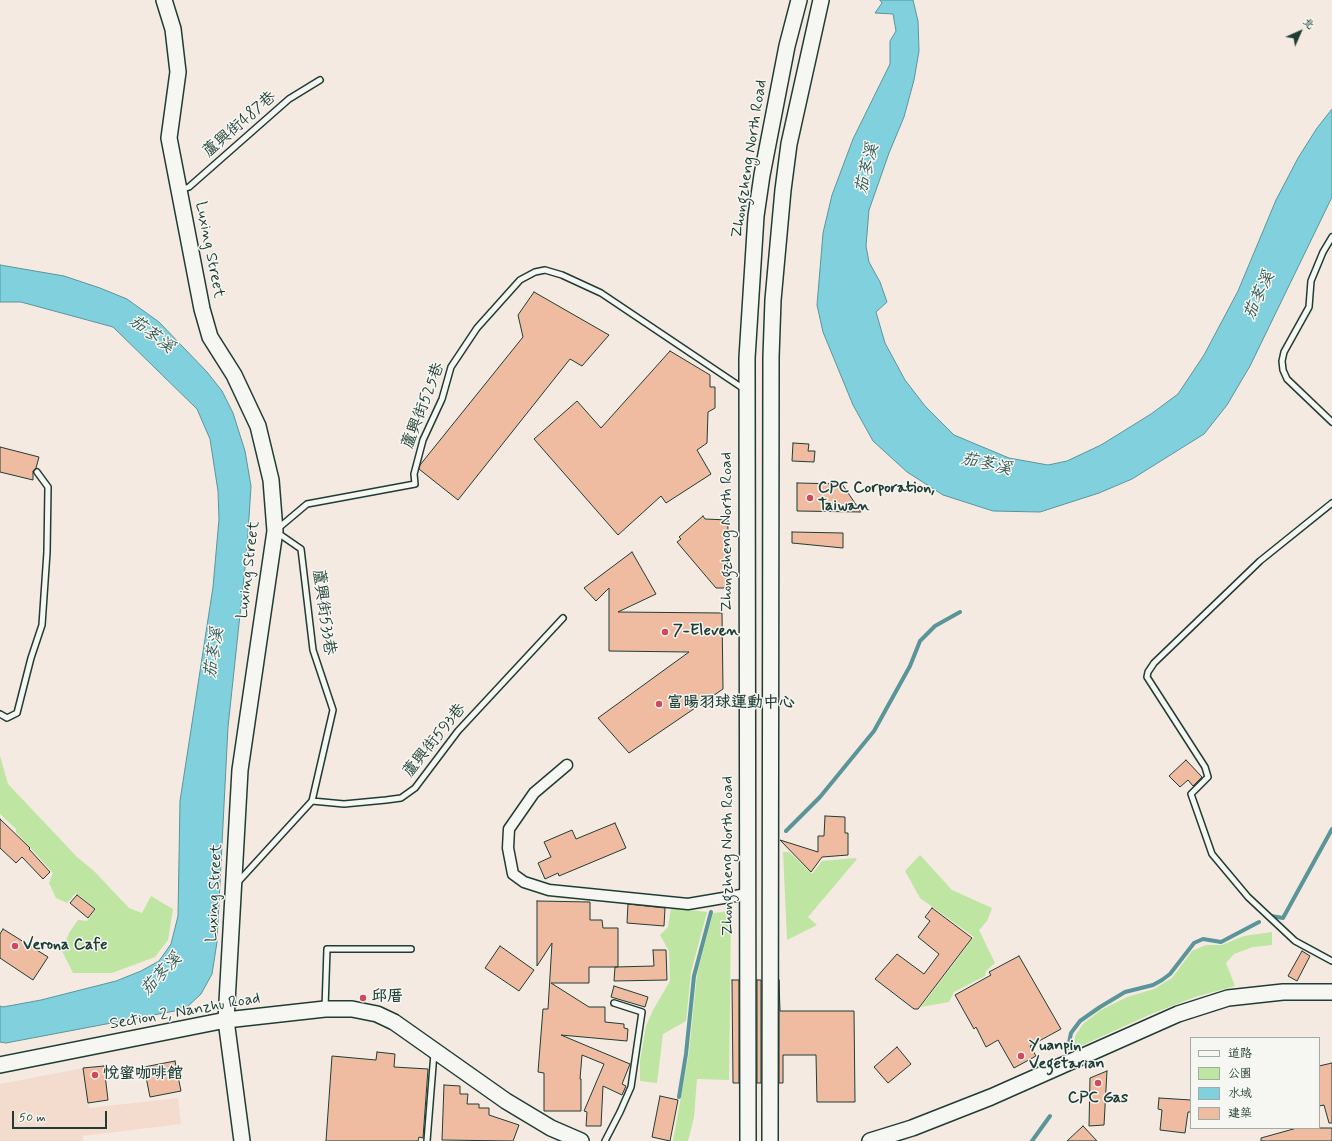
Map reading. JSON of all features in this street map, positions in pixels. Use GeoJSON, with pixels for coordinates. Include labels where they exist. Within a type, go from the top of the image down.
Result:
{"type":"FeatureCollection","features":[{"type":"Feature","properties":{"kind":"street","name":"Luxing Street"},"geometry":{"type":"LineString","coordinates":[[164,0],[173,29],[178,72],[169,138],[202,309],[210,337],[234,375],[258,426],[271,480],[275,531],[240,770],[233,887],[226,1020],[242,1141]]}},
{"type":"Feature","properties":{"kind":"street","name":"Zhongzheng North Road"},"geometry":{"type":"LineString","coordinates":[[748,1141],[746,390],[750,291],[757,209],[787,46],[798,0]]}},
{"type":"Feature","properties":{"kind":"street"},"geometry":{"type":"LineString","coordinates":[[770,1141],[771,343],[778,233],[789,144],[821,0]]}},
{"type":"Feature","properties":{"kind":"street"},"geometry":{"type":"LineString","coordinates":[[568,765],[534,793],[509,829],[508,848],[513,874],[524,882],[549,890],[688,904],[747,894]]}},
{"type":"Feature","properties":{"kind":"street"},"geometry":{"type":"LineString","coordinates":[[870,1141],[912,1128],[991,1097],[1178,1014],[1228,998],[1283,992],[1332,992]]}},
{"type":"Feature","properties":{"kind":"street","name":"Section 2, Nanzhu Road"},"geometry":{"type":"LineString","coordinates":[[0,1065],[226,1020],[325,1009],[352,1009],[377,1014],[394,1022],[512,1105],[551,1128],[581,1141]]}},
{"type":"Feature","properties":{"kind":"lane","name":"蘆興街487巷"},"geometry":{"type":"LineString","coordinates":[[179,190],[189,187],[289,99],[320,80]]}},
{"type":"Feature","properties":{"kind":"lane"},"geometry":{"type":"LineString","coordinates":[[1332,237],[1323,252],[1311,280],[1309,307],[1284,352],[1282,361],[1283,370],[1288,379],[1332,422]]}},
{"type":"Feature","properties":{"kind":"lane","name":"蘆興街525巷"},"geometry":{"type":"LineString","coordinates":[[275,531],[307,504],[414,484],[414,474],[423,440],[442,398],[451,367],[477,328],[520,280],[535,272],[544,270],[562,275],[600,293],[746,390]]}},
{"type":"Feature","properties":{"kind":"lane"},"geometry":{"type":"LineString","coordinates":[[0,714],[7,718],[17,713],[31,658],[42,625],[47,552],[48,487],[37,472]]}},
{"type":"Feature","properties":{"kind":"lane"},"geometry":{"type":"LineString","coordinates":[[1332,503],[1260,561],[1154,663],[1148,672],[1147,677],[1205,767],[1208,777],[1191,794],[1212,854],[1248,898],[1295,941],[1332,961]]}},
{"type":"Feature","properties":{"kind":"lane","name":"蘆興街533巷"},"geometry":{"type":"LineString","coordinates":[[275,531],[301,549],[313,650],[333,710],[312,801]]}},
{"type":"Feature","properties":{"kind":"lane","name":"蘆興街593巷"},"geometry":{"type":"LineString","coordinates":[[312,801],[344,804],[386,800],[401,798],[415,788],[458,730],[563,618]]}},
{"type":"Feature","properties":{"kind":"lane"},"geometry":{"type":"LineString","coordinates":[[233,887],[312,801]]}},
{"type":"Feature","properties":{"kind":"lane"},"geometry":{"type":"LineString","coordinates":[[325,1009],[327,949],[412,949]]}},
{"type":"Feature","properties":{"kind":"lane"},"geometry":{"type":"LineString","coordinates":[[605,1141],[631,1087],[642,1012],[614,1002]]}},
{"type":"Feature","properties":{"kind":"lane"},"geometry":{"type":"LineString","coordinates":[[427,1141],[434,1050]]}},
{"type":"Feature","properties":{"kind":"shaded area"},"geometry":{"type":"Polygon","coordinates":[[[83,1068],[89,1108],[178,1098],[181,1124],[83,1136],[83,1141],[0,1141],[0,1084],[83,1068]]]}},
{"type":"Feature","properties":{"kind":"green space"},"geometry":{"type":"Polygon","coordinates":[[[0,756],[8,784],[77,857],[94,871],[129,908],[142,913],[151,896],[173,909],[168,940],[155,957],[112,973],[73,973],[62,951],[69,933],[78,920],[87,921],[96,909],[76,893],[67,903],[56,898],[49,883],[53,873],[16,832],[16,829],[0,814],[0,756]]]}},
{"type":"Feature","properties":{"kind":"green space"},"geometry":{"type":"Polygon","coordinates":[[[783,852],[789,852],[812,874],[822,861],[857,859],[808,917],[817,925],[787,940],[783,852]]]}},
{"type":"Feature","properties":{"kind":"green space"},"geometry":{"type":"Polygon","coordinates":[[[920,855],[952,890],[992,908],[987,921],[979,930],[995,963],[986,971],[985,976],[954,992],[949,1002],[921,1007],[974,937],[920,898],[905,871],[920,855]]]}},
{"type":"Feature","properties":{"kind":"green space"},"geometry":{"type":"Polygon","coordinates":[[[671,908],[707,912],[691,972],[686,1021],[663,1034],[657,1083],[640,1081],[640,1061],[646,1026],[653,1010],[670,981],[669,951],[660,935],[668,927],[671,908]]]}},
{"type":"Feature","properties":{"kind":"green space"},"geometry":{"type":"Polygon","coordinates":[[[731,911],[729,1080],[697,1079],[694,1117],[688,1141],[673,1141],[689,1053],[697,974],[713,913],[731,911]]]}},
{"type":"Feature","properties":{"kind":"green space"},"geometry":{"type":"Polygon","coordinates":[[[1272,932],[1272,945],[1253,947],[1234,954],[1226,963],[1235,986],[1195,997],[1151,1014],[1074,1049],[1075,1036],[1083,1024],[1101,1010],[1127,997],[1154,989],[1172,978],[1192,951],[1206,945],[1222,945],[1244,936],[1272,932]]]}},
{"type":"Feature","properties":{"kind":"water","name":"茄苳溪"},"geometry":{"type":"Polygon","coordinates":[[[880,0],[913,0],[918,21],[919,51],[914,80],[904,117],[889,153],[869,210],[866,246],[869,262],[880,282],[887,302],[876,312],[885,343],[905,380],[925,406],[954,435],[1009,458],[1048,465],[1067,461],[1101,445],[1151,414],[1178,394],[1204,355],[1238,291],[1276,200],[1298,158],[1317,128],[1332,109],[1332,197],[1250,366],[1227,405],[1204,434],[1132,479],[1099,493],[1040,512],[993,511],[943,495],[907,472],[873,441],[853,405],[823,332],[817,305],[823,233],[832,195],[853,139],[890,64],[890,41],[896,31],[893,14],[875,13],[882,3],[880,0]]]}},
{"type":"Feature","properties":{"kind":"water","name":"茄苳溪"},"geometry":{"type":"Polygon","coordinates":[[[0,265],[64,276],[100,288],[127,299],[159,322],[207,372],[222,391],[233,413],[245,451],[251,486],[247,549],[228,727],[217,942],[212,974],[201,994],[185,1009],[6,1043],[0,1042],[0,1006],[3,1007],[41,1000],[116,981],[141,971],[159,961],[171,944],[178,916],[180,801],[213,587],[219,519],[218,491],[210,439],[197,409],[113,327],[21,302],[0,302],[0,265]]]}},
{"type":"Feature","properties":{"kind":"building"},"geometry":{"type":"Polygon","coordinates":[[[534,292],[609,335],[582,366],[570,359],[458,500],[419,469],[420,465],[523,337],[518,315],[534,292]]]}},
{"type":"Feature","properties":{"kind":"building"},"geometry":{"type":"Polygon","coordinates":[[[670,351],[710,375],[710,387],[715,387],[715,408],[708,412],[707,443],[697,450],[711,474],[666,503],[661,496],[618,535],[534,439],[577,401],[601,428],[670,351]]]}},
{"type":"Feature","properties":{"kind":"building"},"geometry":{"type":"Polygon","coordinates":[[[793,443],[809,444],[808,451],[815,451],[814,462],[792,461],[793,443]]]}},
{"type":"Feature","properties":{"kind":"building"},"geometry":{"type":"Polygon","coordinates":[[[0,447],[39,457],[36,468],[33,471],[33,480],[0,472],[0,447]]]}},
{"type":"Feature","properties":{"kind":"building"},"geometry":{"type":"Polygon","coordinates":[[[797,483],[842,484],[861,512],[797,511],[797,483]]]}},
{"type":"Feature","properties":{"kind":"building"},"geometry":{"type":"Polygon","coordinates":[[[703,516],[705,519],[728,520],[727,588],[716,588],[677,542],[681,539],[679,537],[703,516]]]}},
{"type":"Feature","properties":{"kind":"building"},"geometry":{"type":"Polygon","coordinates":[[[792,532],[843,533],[843,548],[792,543],[792,532]]]}},
{"type":"Feature","properties":{"kind":"building"},"geometry":{"type":"Polygon","coordinates":[[[632,552],[656,594],[618,612],[722,613],[723,689],[629,753],[598,718],[689,652],[609,651],[609,588],[596,601],[584,588],[632,552]]]}},
{"type":"Feature","properties":{"kind":"building"},"geometry":{"type":"Polygon","coordinates":[[[1186,760],[1202,777],[1193,786],[1188,780],[1180,787],[1169,776],[1186,760]]]}},
{"type":"Feature","properties":{"kind":"building"},"geometry":{"type":"Polygon","coordinates":[[[825,816],[845,817],[845,833],[848,833],[848,855],[822,857],[811,872],[780,840],[818,852],[818,836],[824,836],[825,816]]]}},
{"type":"Feature","properties":{"kind":"building"},"geometry":{"type":"Polygon","coordinates":[[[0,819],[30,848],[29,849],[50,872],[43,879],[22,857],[16,863],[0,848],[0,819]]]}},
{"type":"Feature","properties":{"kind":"building"},"geometry":{"type":"Polygon","coordinates":[[[615,823],[626,848],[559,876],[558,873],[545,879],[538,863],[551,857],[544,842],[572,830],[576,839],[615,823]]]}},
{"type":"Feature","properties":{"kind":"building"},"geometry":{"type":"Polygon","coordinates":[[[77,895],[95,909],[88,918],[70,903],[77,895]]]}},
{"type":"Feature","properties":{"kind":"building"},"geometry":{"type":"Polygon","coordinates":[[[537,901],[590,902],[590,920],[602,920],[603,928],[618,928],[618,967],[589,967],[589,983],[551,983],[589,1007],[605,1007],[605,1022],[624,1024],[624,1028],[628,1029],[627,1041],[561,1035],[630,1064],[622,1084],[626,1086],[622,1095],[603,1086],[601,1126],[586,1126],[587,1112],[584,1111],[604,1064],[582,1055],[580,1079],[581,1111],[544,1111],[544,1073],[538,1072],[543,1009],[548,1009],[552,943],[537,966],[537,901]]]}},
{"type":"Feature","properties":{"kind":"building"},"geometry":{"type":"Polygon","coordinates":[[[628,904],[665,908],[664,926],[627,923],[628,904]]]}},
{"type":"Feature","properties":{"kind":"building"},"geometry":{"type":"Polygon","coordinates":[[[932,908],[972,938],[918,1009],[914,1009],[875,979],[897,954],[924,974],[939,954],[918,937],[930,921],[925,917],[932,908]]]}},
{"type":"Feature","properties":{"kind":"building","name":"Verona Cafe"},"geometry":{"type":"Polygon","coordinates":[[[3,929],[48,957],[33,980],[0,958],[0,934],[3,929]]]}},
{"type":"Feature","properties":{"kind":"building"},"geometry":{"type":"Polygon","coordinates":[[[500,946],[534,970],[519,991],[485,968],[500,946]]]}},
{"type":"Feature","properties":{"kind":"building"},"geometry":{"type":"Polygon","coordinates":[[[653,950],[666,950],[667,980],[614,981],[615,967],[654,966],[653,950]]]}},
{"type":"Feature","properties":{"kind":"building"},"geometry":{"type":"Polygon","coordinates":[[[1302,951],[1310,956],[1297,981],[1288,976],[1302,951]]]}},
{"type":"Feature","properties":{"kind":"building"},"geometry":{"type":"Polygon","coordinates":[[[1019,956],[1061,1029],[1030,1046],[1036,1056],[1014,1068],[998,1040],[986,1047],[976,1027],[974,1029],[955,995],[991,975],[989,972],[1019,956]]]}},
{"type":"Feature","properties":{"kind":"building"},"geometry":{"type":"Polygon","coordinates":[[[732,980],[739,980],[739,1083],[733,1083],[732,980]]]}},
{"type":"Feature","properties":{"kind":"building"},"geometry":{"type":"Polygon","coordinates":[[[757,980],[761,980],[761,1083],[757,1083],[757,980]]]}},
{"type":"Feature","properties":{"kind":"building"},"geometry":{"type":"Polygon","coordinates":[[[779,980],[780,1011],[854,1011],[855,1102],[817,1102],[816,1055],[783,1055],[783,1083],[779,1083],[779,980]]]}},
{"type":"Feature","properties":{"kind":"building"},"geometry":{"type":"Polygon","coordinates":[[[614,986],[648,997],[645,1007],[611,997],[614,986]]]}},
{"type":"Feature","properties":{"kind":"building"},"geometry":{"type":"Polygon","coordinates":[[[897,1047],[911,1064],[888,1083],[874,1067],[897,1047]]]}},
{"type":"Feature","properties":{"kind":"building"},"geometry":{"type":"Polygon","coordinates":[[[377,1052],[395,1054],[394,1067],[428,1069],[423,1138],[419,1137],[418,1141],[326,1141],[332,1056],[376,1060],[377,1052]]]}},
{"type":"Feature","properties":{"kind":"building"},"geometry":{"type":"Polygon","coordinates":[[[175,1061],[181,1091],[150,1097],[144,1067],[175,1061]]]}},
{"type":"Feature","properties":{"kind":"building"},"geometry":{"type":"Polygon","coordinates":[[[1332,1063],[1332,1123],[1329,1123],[1324,1105],[1320,1106],[1320,1066],[1332,1063]]]}},
{"type":"Feature","properties":{"kind":"building"},"geometry":{"type":"Polygon","coordinates":[[[104,1066],[108,1100],[88,1103],[83,1068],[104,1066]]]}},
{"type":"Feature","properties":{"kind":"building"},"geometry":{"type":"Polygon","coordinates":[[[1107,1071],[1104,1125],[1089,1126],[1090,1078],[1107,1071]]]}},
{"type":"Feature","properties":{"kind":"building"},"geometry":{"type":"Polygon","coordinates":[[[444,1085],[460,1086],[460,1094],[468,1094],[467,1104],[479,1104],[479,1108],[489,1108],[489,1115],[519,1125],[513,1141],[442,1140],[444,1085]]]}},
{"type":"Feature","properties":{"kind":"building"},"geometry":{"type":"Polygon","coordinates":[[[660,1096],[678,1100],[670,1141],[652,1137],[660,1096]]]}},
{"type":"Feature","properties":{"kind":"building"},"geometry":{"type":"Polygon","coordinates":[[[1159,1098],[1190,1100],[1190,1112],[1188,1112],[1185,1133],[1160,1130],[1162,1110],[1158,1109],[1159,1098]]]}},
{"type":"Feature","properties":{"kind":"building"},"geometry":{"type":"Polygon","coordinates":[[[1083,1126],[1097,1141],[1067,1141],[1083,1126]]]}},
{"type":"Feature","properties":{"kind":"building"},"geometry":{"type":"Polygon","coordinates":[[[1332,1128],[1332,1141],[1261,1141],[1261,1138],[1293,1129],[1332,1128]]]}},
{"type":"Feature","properties":{"kind":"waterway"},"geometry":{"type":"LineString","coordinates":[[786,831],[820,797],[874,731],[910,666],[920,641],[935,626],[960,612]]}},
{"type":"Feature","properties":{"kind":"waterway"},"geometry":{"type":"LineString","coordinates":[[1271,916],[1283,918],[1332,829]]}},
{"type":"Feature","properties":{"kind":"waterway"},"geometry":{"type":"LineString","coordinates":[[679,1097],[686,1054],[694,976],[711,912]]}},
{"type":"Feature","properties":{"kind":"waterway"},"geometry":{"type":"LineString","coordinates":[[1068,1048],[1071,1033],[1080,1021],[1125,992],[1153,985],[1162,980],[1170,974],[1194,943],[1203,939],[1221,942],[1259,922]]}},
{"type":"Feature","properties":{"kind":"waterway"},"geometry":{"type":"LineString","coordinates":[[1032,1141],[1050,1116]]}},
{"type":"Feature","properties":{"kind":"place","name":"CPC Corporation, Taiwan"},"geometry":{"type":"Point","coordinates":[810,498]}},
{"type":"Feature","properties":{"kind":"place","name":"7-Eleven"},"geometry":{"type":"Point","coordinates":[665,632]}},
{"type":"Feature","properties":{"kind":"place","name":"富暘羽球運動中心"},"geometry":{"type":"Point","coordinates":[659,704]}},
{"type":"Feature","properties":{"kind":"place","name":"Verona Cafe"},"geometry":{"type":"Point","coordinates":[15,946]}},
{"type":"Feature","properties":{"kind":"place","name":"邱厝"},"geometry":{"type":"Point","coordinates":[363,998]}},
{"type":"Feature","properties":{"kind":"place","name":"Yuanpin Vegetarian"},"geometry":{"type":"Point","coordinates":[1021,1056]}},
{"type":"Feature","properties":{"kind":"place","name":"悅蜜咖啡館"},"geometry":{"type":"Point","coordinates":[95,1075]}},
{"type":"Feature","properties":{"kind":"place","name":"CPC Gas"},"geometry":{"type":"Point","coordinates":[1098,1083]}}]}
